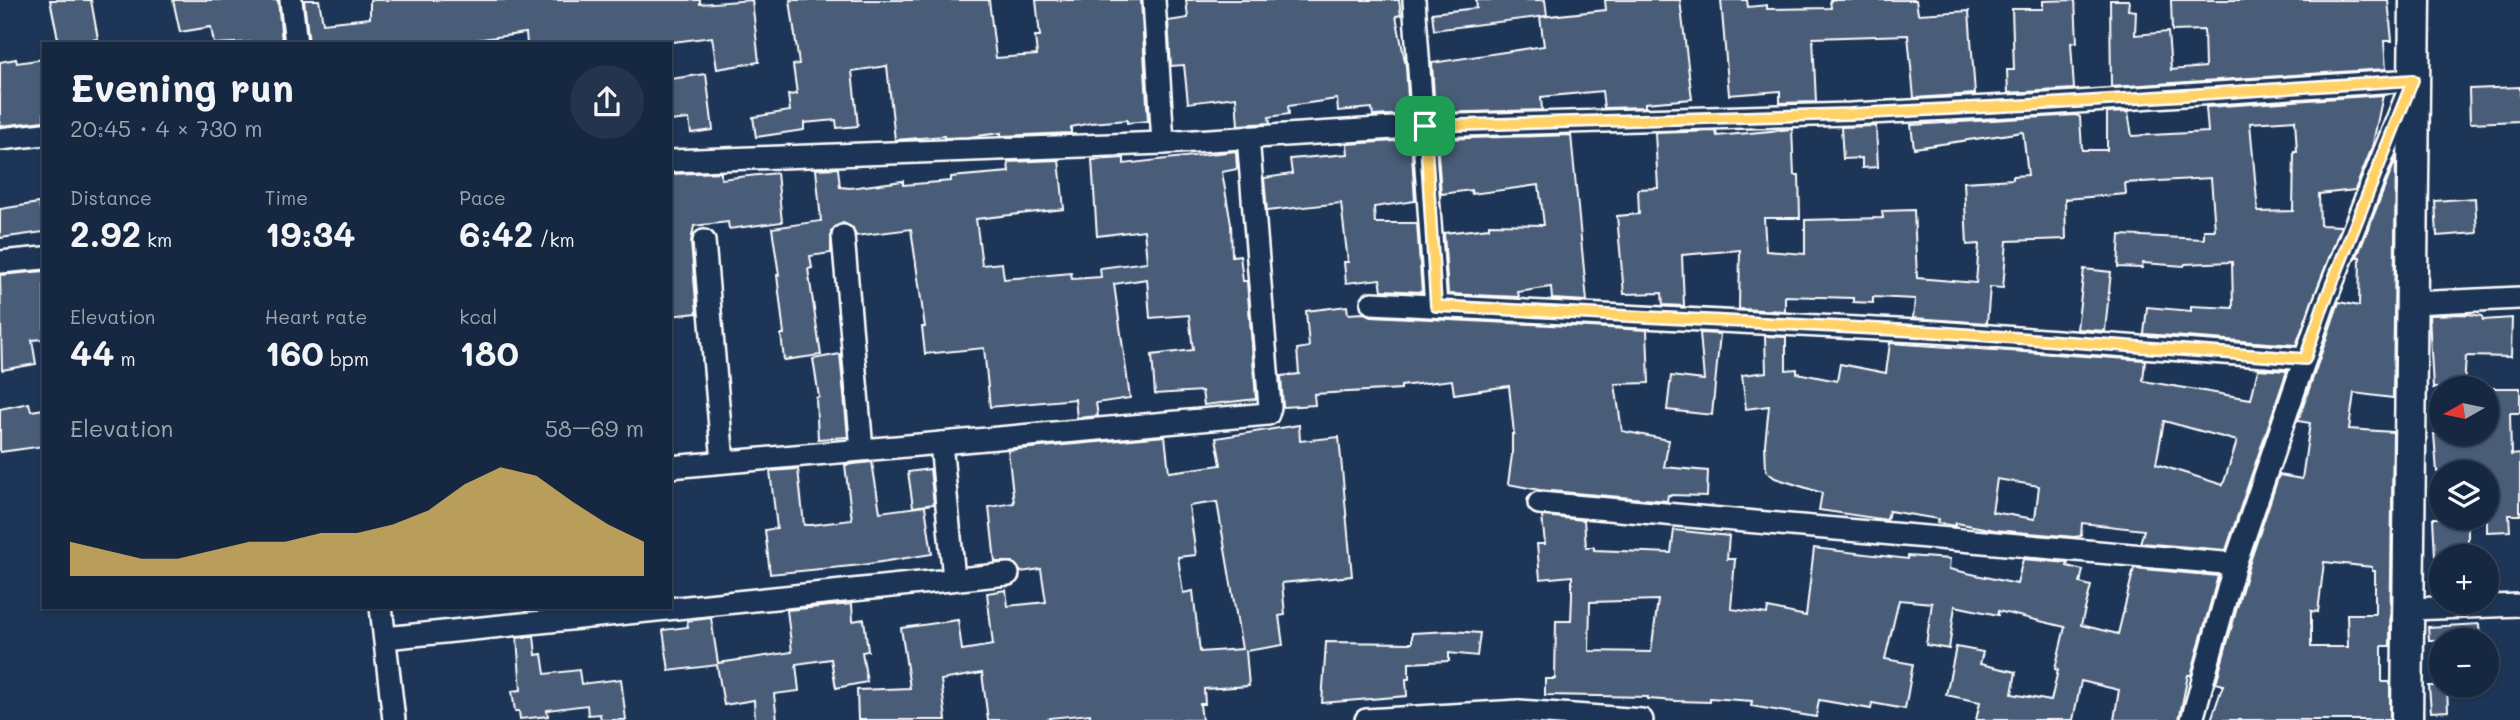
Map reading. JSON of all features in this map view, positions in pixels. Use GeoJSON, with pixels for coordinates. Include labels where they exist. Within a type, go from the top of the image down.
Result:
{"type":"FeatureCollection","features":[{"type":"Feature","properties":{"kind":"street"},"geometry":{"type":"LineString","coordinates":[[291,0],[296,42]]}},
{"type":"Feature","properties":{"kind":"street"},"geometry":{"type":"LineString","coordinates":[[1154,0],[1163,143]]}},
{"type":"Feature","properties":{"kind":"street"},"geometry":{"type":"LineString","coordinates":[[1414,0],[1436,306]]}},
{"type":"Feature","properties":{"kind":"street"},"geometry":{"type":"LineString","coordinates":[[2407,720],[2415,0]]}},
{"type":"Feature","properties":{"kind":"street"},"geometry":{"type":"LineString","coordinates":[[672,160],[1163,143],[1425,126],[1850,114],[2413,80]]}},
{"type":"Feature","properties":{"kind":"street"},"geometry":{"type":"LineString","coordinates":[[2193,720],[2235,564],[2323,306],[2413,80]]}},
{"type":"Feature","properties":{"kind":"street"},"geometry":{"type":"LineString","coordinates":[[0,139],[42,134]]}},
{"type":"Feature","properties":{"kind":"street"},"geometry":{"type":"LineString","coordinates":[[672,467],[1268,414],[1270,407],[1248,137]]}},
{"type":"Feature","properties":{"kind":"street"},"geometry":{"type":"LineString","coordinates":[[843,236],[862,449]]}},
{"type":"Feature","properties":{"kind":"street"},"geometry":{"type":"LineString","coordinates":[[704,242],[723,462]]}},
{"type":"Feature","properties":{"kind":"street"},"geometry":{"type":"LineString","coordinates":[[0,262],[42,258]]}},
{"type":"Feature","properties":{"kind":"street"},"geometry":{"type":"LineString","coordinates":[[2413,303],[2520,298]]}},
{"type":"Feature","properties":{"kind":"street"},"geometry":{"type":"LineString","coordinates":[[1372,303],[1936,332],[2305,359]]}},
{"type":"Feature","properties":{"kind":"street"},"geometry":{"type":"LineString","coordinates":[[941,443],[954,579]]}},
{"type":"Feature","properties":{"kind":"street"},"geometry":{"type":"LineString","coordinates":[[1539,503],[2235,564]]}},
{"type":"Feature","properties":{"kind":"street"},"geometry":{"type":"LineString","coordinates":[[672,608],[1009,574]]}},
{"type":"Feature","properties":{"kind":"street"},"geometry":{"type":"LineString","coordinates":[[2409,609],[2520,605]]}},
{"type":"Feature","properties":{"kind":"street"},"geometry":{"type":"LineString","coordinates":[[382,609],[394,720]]}},
{"type":"Feature","properties":{"kind":"street"},"geometry":{"type":"LineString","coordinates":[[385,638],[665,609]]}},
{"type":"Feature","properties":{"kind":"street"},"geometry":{"type":"LineString","coordinates":[[1366,720],[1519,711],[1642,720]]}},
{"type":"Feature","properties":{"kind":"building"},"geometry":{"type":"Polygon","coordinates":[[[50,0],[91,0],[98,39],[59,42],[50,0]]]}},
{"type":"Feature","properties":{"kind":"building"},"geometry":{"type":"Polygon","coordinates":[[[173,0],[278,0],[282,41],[214,42],[211,27],[180,32],[173,0]]]}},
{"type":"Feature","properties":{"kind":"building"},"geometry":{"type":"Polygon","coordinates":[[[304,0],[319,0],[323,23],[370,18],[370,0],[700,0],[700,4],[752,0],[759,62],[717,69],[712,37],[672,42],[527,42],[526,33],[461,42],[309,42],[304,0]]]}},
{"type":"Feature","properties":{"kind":"building"},"geometry":{"type":"Polygon","coordinates":[[[790,0],[989,0],[996,58],[1037,55],[1035,36],[1040,36],[1036,0],[1141,0],[1148,121],[1091,123],[1071,127],[1071,133],[1001,136],[1001,133],[895,140],[887,66],[852,71],[858,126],[837,128],[836,120],[804,123],[804,130],[756,137],[753,117],[790,111],[788,95],[797,94],[793,65],[799,64],[790,0]]]}},
{"type":"Feature","properties":{"kind":"building"},"geometry":{"type":"Polygon","coordinates":[[[1186,0],[1399,0],[1401,15],[1396,16],[1406,66],[1409,114],[1373,116],[1372,108],[1338,111],[1337,99],[1288,106],[1289,114],[1269,117],[1270,123],[1238,125],[1236,97],[1188,103],[1184,65],[1171,66],[1168,21],[1188,18],[1186,0]]]}},
{"type":"Feature","properties":{"kind":"building"},"geometry":{"type":"Polygon","coordinates":[[[1476,0],[1545,0],[1547,16],[1434,30],[1432,13],[1477,8],[1476,0]]]}},
{"type":"Feature","properties":{"kind":"building"},"geometry":{"type":"Polygon","coordinates":[[[1605,0],[1680,0],[1692,99],[1645,103],[1645,107],[1604,108],[1602,91],[1541,97],[1542,110],[1435,113],[1432,63],[1544,46],[1540,17],[1606,10],[1605,0]]]}},
{"type":"Feature","properties":{"kind":"building"},"geometry":{"type":"Polygon","coordinates":[[[1721,0],[1747,0],[1748,7],[1767,5],[1767,9],[1831,8],[1830,0],[1916,0],[1918,14],[1969,11],[1975,94],[1914,98],[1908,35],[1813,38],[1816,102],[1780,103],[1780,91],[1729,95],[1721,0]]]}},
{"type":"Feature","properties":{"kind":"building"},"geometry":{"type":"Polygon","coordinates":[[[2075,0],[2077,42],[2071,43],[2074,89],[2008,93],[2007,70],[2014,70],[2012,9],[2043,9],[2043,1],[2075,0]]]}},
{"type":"Feature","properties":{"kind":"building"},"geometry":{"type":"Polygon","coordinates":[[[2110,0],[2129,0],[2128,10],[2136,11],[2135,35],[2168,32],[2171,70],[2205,67],[2204,30],[2172,31],[2171,0],[2388,0],[2392,41],[2384,41],[2386,69],[2111,87],[2110,0]]]}},
{"type":"Feature","properties":{"kind":"building"},"geometry":{"type":"Polygon","coordinates":[[[42,59],[42,121],[0,126],[0,62],[42,59]]]}},
{"type":"Feature","properties":{"kind":"building"},"geometry":{"type":"Polygon","coordinates":[[[706,74],[713,130],[691,133],[689,119],[672,121],[672,79],[706,74]]]}},
{"type":"Feature","properties":{"kind":"building"},"geometry":{"type":"Polygon","coordinates":[[[2520,87],[2520,121],[2470,123],[2469,89],[2520,87]]]}},
{"type":"Feature","properties":{"kind":"building"},"geometry":{"type":"Polygon","coordinates":[[[2383,95],[2372,148],[2355,190],[2319,194],[2320,225],[2341,226],[2296,345],[2144,334],[2147,307],[2191,311],[2191,306],[2233,308],[2232,262],[2184,266],[2143,263],[2142,268],[2118,267],[2120,235],[2204,239],[2204,230],[2215,230],[2211,178],[2125,183],[2126,194],[2065,199],[2066,239],[2007,241],[2003,288],[1990,287],[1987,323],[1913,318],[1915,299],[1873,297],[1873,303],[1853,302],[1853,298],[1785,296],[1785,311],[1739,309],[1740,250],[1682,255],[1684,306],[1663,305],[1662,293],[1624,294],[1617,216],[1639,214],[1638,189],[1658,188],[1655,133],[1716,131],[1717,136],[1792,129],[1794,175],[1799,175],[1800,218],[1764,218],[1766,251],[1805,254],[1805,220],[1883,218],[1882,211],[1914,210],[1917,278],[1976,283],[1979,244],[1967,245],[1964,182],[2013,179],[2013,176],[2028,175],[2023,132],[1914,148],[1911,125],[2076,115],[2080,117],[2082,150],[2107,150],[2107,113],[2128,112],[2132,136],[2208,132],[2206,107],[2383,95]],[[2295,120],[2250,123],[2258,212],[2293,211],[2294,152],[2297,152],[2295,120]]]}},
{"type":"Feature","properties":{"kind":"building"},"geometry":{"type":"Polygon","coordinates":[[[1876,126],[1878,167],[1862,168],[1862,158],[1843,159],[1841,127],[1876,126]]]}},
{"type":"Feature","properties":{"kind":"building"},"geometry":{"type":"Polygon","coordinates":[[[1571,135],[1587,301],[1552,299],[1551,287],[1518,292],[1519,297],[1448,294],[1444,233],[1489,228],[1489,224],[1544,225],[1539,185],[1472,194],[1471,190],[1441,194],[1437,139],[1571,135]]]}},
{"type":"Feature","properties":{"kind":"building"},"geometry":{"type":"Polygon","coordinates":[[[1411,140],[1415,201],[1374,207],[1375,223],[1417,223],[1422,292],[1382,290],[1380,279],[1346,283],[1344,262],[1348,262],[1341,203],[1267,211],[1264,178],[1292,174],[1290,159],[1348,154],[1347,144],[1411,140]]]}},
{"type":"Feature","properties":{"kind":"building"},"geometry":{"type":"Polygon","coordinates":[[[1236,151],[1237,169],[1222,172],[1231,224],[1232,256],[1240,255],[1243,281],[1247,281],[1256,399],[1204,405],[1202,391],[1155,394],[1152,355],[1193,350],[1189,315],[1150,318],[1147,279],[1114,284],[1130,398],[1096,403],[1098,416],[1077,418],[1075,399],[990,407],[984,348],[925,354],[922,327],[925,327],[911,229],[856,236],[853,228],[843,223],[831,231],[831,253],[810,256],[812,268],[808,269],[821,355],[784,360],[779,275],[772,228],[821,221],[816,169],[838,168],[840,187],[850,188],[903,181],[903,185],[951,181],[951,177],[1009,172],[1008,162],[1059,160],[1064,209],[976,219],[982,265],[1002,263],[1004,279],[1071,273],[1072,279],[1101,277],[1100,268],[1147,262],[1144,230],[1097,236],[1092,160],[1124,158],[1124,164],[1236,151]]]}},
{"type":"Feature","properties":{"kind":"building"},"geometry":{"type":"Polygon","coordinates":[[[2396,159],[2393,398],[2354,393],[2349,429],[2393,432],[2390,646],[2382,646],[2382,682],[2390,682],[2390,720],[2211,720],[2223,685],[2216,683],[2248,568],[2279,475],[2302,479],[2310,423],[2298,421],[2339,302],[2359,306],[2360,257],[2357,257],[2396,159]],[[2324,562],[2318,612],[2311,611],[2311,647],[2348,647],[2347,614],[2375,614],[2375,571],[2372,571],[2372,567],[2324,562]]]}},
{"type":"Feature","properties":{"kind":"building"},"geometry":{"type":"Polygon","coordinates":[[[721,172],[721,179],[777,173],[782,222],[729,229],[728,222],[694,226],[691,242],[697,313],[672,316],[672,174],[721,172]]]}},
{"type":"Feature","properties":{"kind":"building"},"geometry":{"type":"Polygon","coordinates":[[[2475,198],[2477,233],[2437,236],[2435,201],[2475,198]]]}},
{"type":"Feature","properties":{"kind":"building"},"geometry":{"type":"Polygon","coordinates":[[[39,203],[42,209],[42,232],[0,238],[0,209],[39,203]]]}},
{"type":"Feature","properties":{"kind":"building"},"geometry":{"type":"Polygon","coordinates":[[[2084,269],[2111,272],[2105,331],[2077,329],[2084,269]]]}},
{"type":"Feature","properties":{"kind":"building"},"geometry":{"type":"Polygon","coordinates":[[[42,271],[42,339],[32,340],[36,364],[2,370],[0,275],[42,271]]]}},
{"type":"Feature","properties":{"kind":"building"},"geometry":{"type":"Polygon","coordinates":[[[1347,306],[1348,314],[1364,313],[1371,316],[1647,330],[1649,383],[1615,384],[1622,431],[1669,440],[1664,467],[1708,471],[1707,496],[1668,495],[1667,501],[1539,490],[1508,484],[1514,434],[1509,386],[1454,394],[1452,380],[1401,386],[1401,389],[1314,394],[1315,405],[1283,407],[1281,376],[1299,374],[1297,349],[1309,347],[1306,311],[1347,306]]]}},
{"type":"Feature","properties":{"kind":"building"},"geometry":{"type":"Polygon","coordinates":[[[2468,314],[2482,316],[2483,320],[2512,318],[2511,357],[2466,356],[2465,376],[2432,376],[2429,315],[2468,314]]]}},
{"type":"Feature","properties":{"kind":"building"},"geometry":{"type":"Polygon","coordinates":[[[1700,333],[1720,334],[1712,415],[1667,410],[1671,376],[1704,380],[1700,333]]]}},
{"type":"Feature","properties":{"kind":"building"},"geometry":{"type":"Polygon","coordinates":[[[1765,336],[1786,337],[1786,370],[1797,369],[1797,373],[1837,381],[1840,364],[1886,373],[1890,343],[2145,360],[2143,381],[2251,399],[2258,369],[2287,371],[2226,550],[2140,543],[2144,530],[2082,523],[2081,536],[2074,537],[1995,530],[1956,523],[1955,526],[1937,523],[1938,519],[1889,511],[1887,520],[1819,510],[1822,493],[1775,478],[1766,471],[1765,444],[1769,406],[1746,409],[1742,375],[1766,372],[1765,336]],[[2164,421],[2156,464],[2223,485],[2237,441],[2164,421]],[[1997,479],[1992,512],[2035,519],[2039,486],[1997,479]]]}},
{"type":"Feature","properties":{"kind":"building"},"geometry":{"type":"Polygon","coordinates":[[[840,354],[848,437],[818,439],[816,398],[819,397],[813,359],[840,354]]]}},
{"type":"Feature","properties":{"kind":"building"},"geometry":{"type":"Polygon","coordinates":[[[2499,388],[2520,388],[2520,413],[2510,413],[2511,455],[2520,454],[2520,515],[2509,515],[2510,531],[2487,532],[2499,530],[2499,460],[2436,460],[2435,446],[2499,446],[2499,388]]]}},
{"type":"Feature","properties":{"kind":"building"},"geometry":{"type":"Polygon","coordinates":[[[29,403],[31,411],[42,409],[42,446],[0,452],[0,409],[29,403]]]}},
{"type":"Feature","properties":{"kind":"building"},"geometry":{"type":"Polygon","coordinates":[[[1299,425],[1300,441],[1339,437],[1352,576],[1282,583],[1285,615],[1279,616],[1283,645],[1246,651],[1249,686],[1204,689],[1205,704],[1200,704],[1202,720],[1090,720],[1090,714],[1049,718],[1050,720],[988,720],[982,673],[941,680],[946,720],[858,720],[857,690],[910,688],[901,628],[958,620],[962,650],[993,645],[987,593],[1006,590],[1008,606],[1046,602],[1041,569],[1021,572],[1013,562],[995,562],[989,507],[1014,503],[1008,450],[1165,436],[1169,472],[1221,465],[1216,438],[1299,425]],[[1217,502],[1189,506],[1196,555],[1178,557],[1183,593],[1193,591],[1200,652],[1242,649],[1217,502]]]}},
{"type":"Feature","properties":{"kind":"building"},"geometry":{"type":"Polygon","coordinates":[[[872,462],[880,512],[925,506],[932,554],[862,565],[770,574],[765,530],[777,528],[770,471],[798,469],[804,525],[811,525],[852,520],[845,465],[872,462]]]}},
{"type":"Feature","properties":{"kind":"building"},"geometry":{"type":"Polygon","coordinates":[[[930,469],[934,504],[913,507],[908,472],[930,469]]]}},
{"type":"Feature","properties":{"kind":"building"},"geometry":{"type":"Polygon","coordinates":[[[1542,516],[1584,520],[1586,547],[1594,547],[1594,550],[1671,553],[1674,530],[1729,536],[1727,559],[1735,559],[1731,609],[1767,614],[1768,608],[1806,616],[1814,548],[1908,559],[1908,556],[1950,559],[1949,569],[2017,584],[2023,559],[2068,563],[2067,566],[2083,570],[2080,583],[2091,586],[2081,625],[2118,634],[2134,568],[2218,576],[2191,675],[2188,675],[2179,720],[2114,720],[2119,690],[2081,681],[2073,720],[1976,720],[1980,702],[1946,695],[1956,647],[1983,652],[1980,664],[2016,672],[2012,694],[2051,701],[2065,627],[1998,611],[1998,615],[1955,606],[1949,649],[1926,645],[1932,603],[1899,600],[1885,659],[1913,664],[1905,709],[1872,703],[1871,709],[1819,700],[1816,717],[1751,706],[1752,701],[1710,698],[1710,702],[1648,697],[1545,695],[1545,679],[1555,679],[1556,621],[1571,621],[1572,576],[1540,579],[1537,544],[1545,544],[1542,516]],[[1658,600],[1590,602],[1589,651],[1651,652],[1658,600]]]}},
{"type":"Feature","properties":{"kind":"building"},"geometry":{"type":"Polygon","coordinates":[[[2434,530],[2468,530],[2468,544],[2434,544],[2434,530]]]}},
{"type":"Feature","properties":{"kind":"building"},"geometry":{"type":"Polygon","coordinates":[[[852,604],[853,621],[864,619],[868,651],[862,652],[867,682],[836,688],[831,659],[796,664],[799,691],[774,694],[777,720],[755,720],[754,700],[724,705],[717,665],[669,671],[663,630],[688,627],[687,621],[711,618],[718,663],[792,652],[787,610],[852,604]]]}},
{"type":"Feature","properties":{"kind":"building"},"geometry":{"type":"Polygon","coordinates":[[[2479,624],[2479,628],[2429,628],[2429,640],[2428,627],[2479,624]]]}},
{"type":"Feature","properties":{"kind":"building"},"geometry":{"type":"Polygon","coordinates":[[[1412,633],[1480,633],[1477,656],[1449,653],[1449,661],[1409,663],[1407,696],[1322,703],[1326,642],[1412,643],[1412,633]]]}},
{"type":"Feature","properties":{"kind":"building"},"geometry":{"type":"Polygon","coordinates":[[[534,636],[536,655],[542,654],[545,674],[579,670],[581,684],[621,679],[626,720],[601,720],[600,714],[588,715],[587,705],[547,710],[548,716],[520,719],[519,711],[515,711],[512,691],[521,690],[517,638],[534,636]]]}},
{"type":"Feature","properties":{"kind":"building"},"geometry":{"type":"Polygon","coordinates":[[[2430,698],[2447,698],[2448,711],[2431,712],[2430,698]]]}},
{"type":"Feature","properties":{"kind":"route"},"geometry":{"type":"LineString","coordinates":[[2413,80],[2323,306],[2305,359],[1936,332],[1436,306],[1425,126],[1850,114],[2413,80]]}}]}
